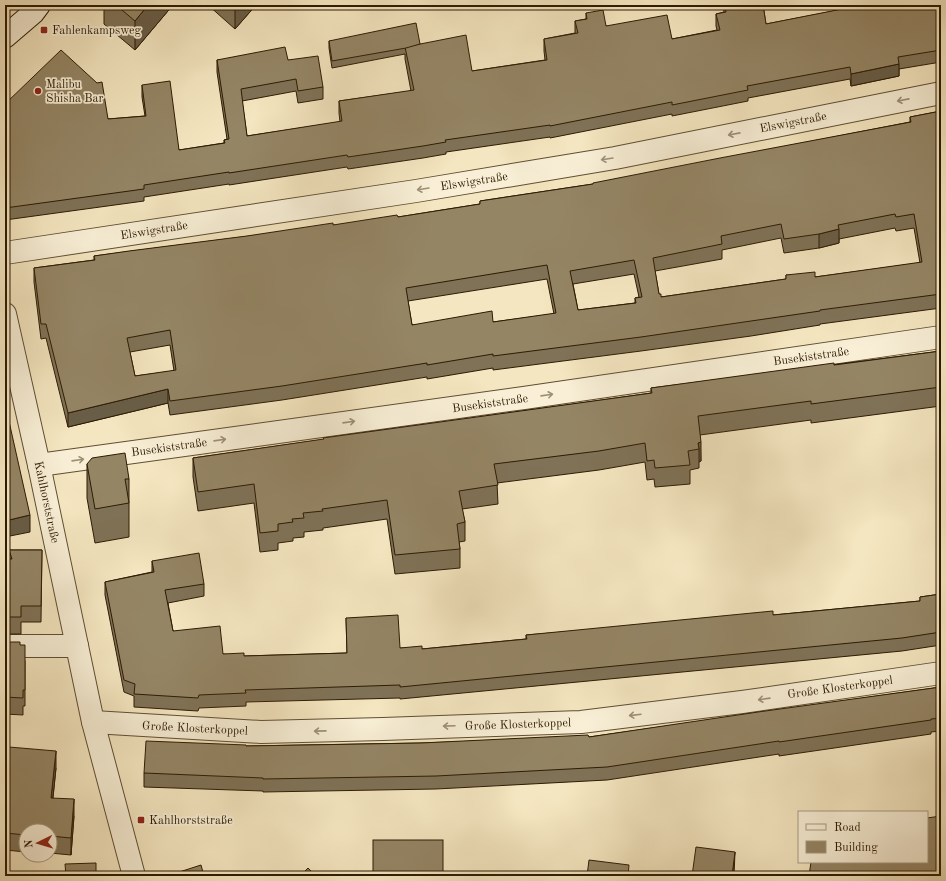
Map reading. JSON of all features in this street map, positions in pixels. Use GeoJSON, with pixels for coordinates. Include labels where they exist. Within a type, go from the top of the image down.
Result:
{"type":"FeatureCollection","features":[{"type":"Feature","properties":{"kind":"street"},"geometry":{"type":"LineString","coordinates":[[5,37],[39,5]]}},
{"type":"Feature","properties":{"kind":"street","name":"Elswigstraße"},"geometry":{"type":"LineString","coordinates":[[5,253],[424,189],[615,158],[941,93]]}},
{"type":"Feature","properties":{"kind":"street","name":"Kahlhorststraße"},"geometry":{"type":"LineString","coordinates":[[5,314],[39,465],[93,722],[134,876]]}},
{"type":"Feature","properties":{"kind":"street","name":"Busekiststraße"},"geometry":{"type":"LineString","coordinates":[[39,465],[524,398],[941,337]]}},
{"type":"Feature","properties":{"kind":"street"},"geometry":{"type":"LineString","coordinates":[[5,646],[77,646]]}},
{"type":"Feature","properties":{"kind":"street","name":"Große Klosterkoppel"},"geometry":{"type":"LineString","coordinates":[[93,722],[261,732],[581,722],[742,702],[941,673]]}},
{"type":"Feature","properties":{"kind":"building"},"geometry":{"type":"Polygon","coordinates":[[[116,5],[148,5],[135,21],[116,5]]]}},
{"type":"Feature","properties":{"kind":"building"},"geometry":{"type":"Polygon","coordinates":[[[725,5],[763,5],[766,24],[842,9],[841,5],[941,5],[941,50],[898,57],[899,64],[851,74],[850,67],[747,86],[748,90],[672,105],[672,102],[550,126],[445,140],[446,142],[348,157],[347,155],[229,172],[144,185],[144,189],[5,208],[5,104],[61,50],[97,83],[102,82],[108,119],[146,116],[142,85],[170,81],[179,150],[225,143],[224,140],[229,139],[217,60],[285,47],[288,60],[318,56],[323,87],[298,91],[296,79],[241,89],[247,136],[342,121],[339,101],[414,90],[405,47],[466,35],[472,71],[547,60],[544,39],[578,33],[575,21],[587,19],[586,13],[603,10],[606,26],[667,15],[672,39],[720,30],[716,14],[726,12],[725,5]]]}},
{"type":"Feature","properties":{"kind":"building"},"geometry":{"type":"Polygon","coordinates":[[[416,23],[420,44],[406,48],[332,61],[329,41],[416,23]]]}},
{"type":"Feature","properties":{"kind":"building"},"geometry":{"type":"Polygon","coordinates":[[[941,111],[941,294],[820,310],[641,337],[493,356],[493,354],[427,365],[427,363],[282,386],[170,401],[168,389],[68,413],[46,324],[41,324],[34,268],[95,260],[94,256],[333,223],[333,225],[397,215],[398,217],[480,204],[480,201],[593,184],[720,158],[911,122],[910,117],[941,111]],[[895,214],[838,225],[839,229],[819,234],[784,239],[781,224],[721,236],[722,244],[653,258],[659,294],[661,294],[661,297],[786,279],[786,275],[815,272],[815,277],[922,262],[914,214],[896,217],[895,214]],[[634,260],[570,271],[578,310],[636,303],[635,298],[642,297],[634,260]],[[547,265],[406,288],[412,325],[492,311],[493,322],[556,313],[547,265]],[[170,330],[127,338],[135,376],[176,370],[170,330]]]}},
{"type":"Feature","properties":{"kind":"building"},"geometry":{"type":"Polygon","coordinates":[[[941,351],[941,387],[811,404],[811,401],[698,416],[701,442],[698,443],[699,449],[688,451],[690,465],[655,468],[654,460],[647,461],[645,443],[599,451],[494,464],[498,485],[459,491],[465,522],[457,524],[460,549],[395,555],[387,500],[303,513],[304,518],[292,519],[293,522],[278,524],[278,531],[260,533],[254,484],[198,492],[193,458],[324,439],[323,438],[652,393],[651,388],[834,363],[834,365],[941,351]]]}},
{"type":"Feature","properties":{"kind":"building"},"geometry":{"type":"Polygon","coordinates":[[[5,396],[8,408],[6,408],[30,515],[5,521],[5,396]]]}},
{"type":"Feature","properties":{"kind":"building"},"geometry":{"type":"Polygon","coordinates":[[[125,453],[129,479],[125,479],[129,503],[95,509],[87,464],[92,458],[125,453]]]}},
{"type":"Feature","properties":{"kind":"building"},"geometry":{"type":"Polygon","coordinates":[[[9,550],[42,550],[41,606],[21,606],[21,617],[5,617],[5,559],[12,559],[9,550]]]}},
{"type":"Feature","properties":{"kind":"building"},"geometry":{"type":"Polygon","coordinates":[[[199,553],[204,584],[165,590],[173,631],[220,626],[223,654],[244,653],[244,656],[347,653],[346,618],[398,615],[400,648],[422,646],[422,649],[527,639],[526,635],[773,611],[773,615],[920,601],[920,597],[941,594],[941,632],[902,638],[400,687],[400,685],[245,690],[246,693],[199,695],[198,698],[134,694],[135,684],[124,680],[105,582],[154,572],[152,561],[199,553]]]}},
{"type":"Feature","properties":{"kind":"building"},"geometry":{"type":"Polygon","coordinates":[[[5,642],[20,642],[20,645],[25,645],[25,690],[23,690],[23,698],[5,697],[5,642]]]}},
{"type":"Feature","properties":{"kind":"building"},"geometry":{"type":"Polygon","coordinates":[[[941,687],[941,718],[607,767],[436,776],[263,779],[144,773],[146,741],[246,746],[421,743],[588,735],[589,737],[941,687]]]}},
{"type":"Feature","properties":{"kind":"building"},"geometry":{"type":"Polygon","coordinates":[[[9,747],[56,751],[51,798],[74,799],[71,838],[58,837],[58,823],[18,823],[18,834],[5,833],[5,799],[9,747]]]}},
{"type":"Feature","properties":{"kind":"building"},"geometry":{"type":"Polygon","coordinates":[[[941,816],[941,871],[890,876],[809,876],[811,863],[928,863],[928,818],[941,816]]]}},
{"type":"Feature","properties":{"kind":"building"},"geometry":{"type":"Polygon","coordinates":[[[373,840],[443,840],[443,876],[373,876],[373,840]]]}},
{"type":"Feature","properties":{"kind":"building"},"geometry":{"type":"Polygon","coordinates":[[[696,847],[735,852],[732,876],[692,876],[696,847]]]}},
{"type":"Feature","properties":{"kind":"building"},"geometry":{"type":"Polygon","coordinates":[[[589,860],[629,865],[628,876],[587,876],[589,860]]]}},
{"type":"Feature","properties":{"kind":"building"},"geometry":{"type":"Polygon","coordinates":[[[96,863],[96,876],[66,876],[65,864],[96,863]]]}},
{"type":"Feature","properties":{"kind":"building"},"geometry":{"type":"Polygon","coordinates":[[[201,865],[204,876],[170,875],[201,865]]]}},
{"type":"Feature","properties":{"kind":"building"},"geometry":{"type":"Polygon","coordinates":[[[308,868],[316,876],[300,876],[308,868]]]}},
{"type":"Feature","properties":{"kind":"building"},"geometry":{"type":"Polygon","coordinates":[[[482,873],[511,876],[482,876],[482,873]]]}},
{"type":"Feature","properties":{"kind":"place","name":"Fahlenkampsweg"},"geometry":{"type":"Point","coordinates":[44,30]}},
{"type":"Feature","properties":{"kind":"place","name":"Malibu Shisha Bar"},"geometry":{"type":"Point","coordinates":[38,91]}},
{"type":"Feature","properties":{"kind":"place","name":"Kahlhorststraße"},"geometry":{"type":"Point","coordinates":[141,820]}}]}
